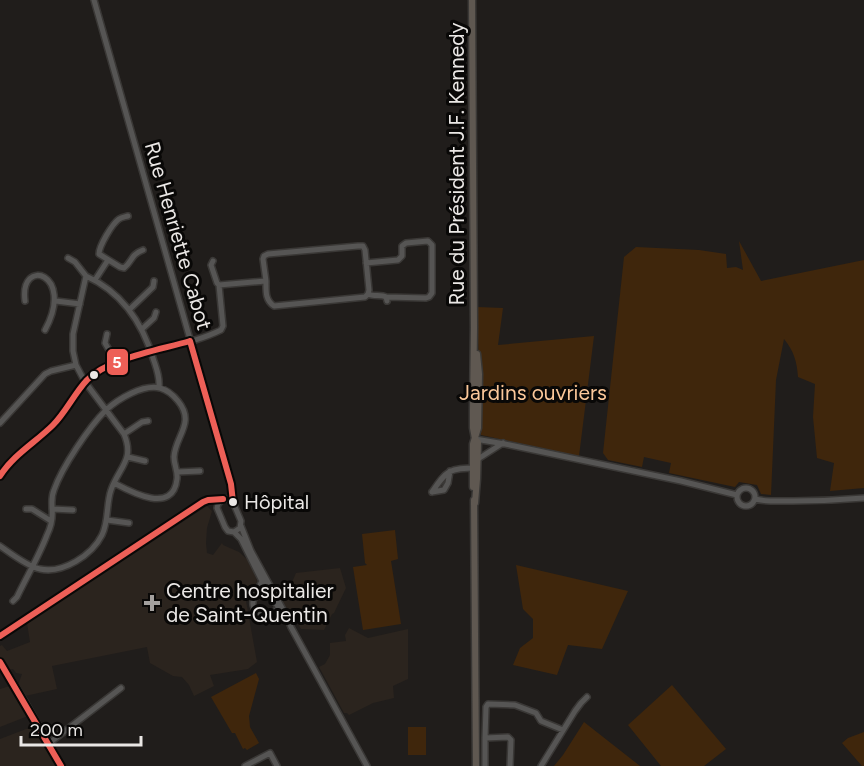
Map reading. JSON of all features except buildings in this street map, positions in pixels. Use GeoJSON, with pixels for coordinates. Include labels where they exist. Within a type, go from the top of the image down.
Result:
{"type":"FeatureCollection","features":[{"type":"Feature","properties":{"kind":"main road","name":"Rue du Président J.F. Kennedy"},"geometry":{"type":"LineString","coordinates":[[472,0],[474,327],[479,374],[478,428],[473,444],[476,766]]}},
{"type":"Feature","properties":{"kind":"main road","name":"Rue du Président J.F. Kennedy"},"geometry":{"type":"LineString","coordinates":[[475,468],[478,459],[476,439]]}},
{"type":"Feature","properties":{"kind":"main road"},"geometry":{"type":"LineString","coordinates":[[0,662],[61,766]]}},
{"type":"Feature","properties":{"kind":"street","name":"Rue Henriette Cabot"},"geometry":{"type":"LineString","coordinates":[[94,0],[241,526]]}},
{"type":"Feature","properties":{"kind":"street"},"geometry":{"type":"LineString","coordinates":[[128,216],[117,220],[101,244],[99,254],[124,268],[135,253],[142,250]]}},
{"type":"Feature","properties":{"kind":"street"},"geometry":{"type":"LineString","coordinates":[[366,263],[398,260],[402,256],[402,246],[406,243],[428,242],[432,245],[432,293],[429,297],[387,299],[383,295],[368,294]]}},
{"type":"Feature","properties":{"kind":"street"},"geometry":{"type":"LineString","coordinates":[[363,246],[368,294],[365,297],[274,306],[267,298],[264,256],[363,246]]}},
{"type":"Feature","properties":{"kind":"street"},"geometry":{"type":"LineString","coordinates":[[68,258],[75,262],[86,276],[114,294],[130,309],[152,352],[160,380],[159,388]]}},
{"type":"Feature","properties":{"kind":"street"},"geometry":{"type":"LineString","coordinates":[[95,280],[108,260]]}},
{"type":"Feature","properties":{"kind":"street"},"geometry":{"type":"LineString","coordinates":[[0,476],[6,466],[55,423],[85,382],[109,365],[218,332],[222,328],[221,297],[211,265],[213,261]]}},
{"type":"Feature","properties":{"kind":"street"},"geometry":{"type":"LineString","coordinates":[[25,301],[25,284],[31,277],[42,276],[52,283],[56,301],[45,330]]}},
{"type":"Feature","properties":{"kind":"street"},"geometry":{"type":"LineString","coordinates":[[0,546],[42,570],[64,567],[80,558],[102,536],[107,520],[108,499],[128,457],[124,434],[85,382],[76,364],[73,334],[86,276]]}},
{"type":"Feature","properties":{"kind":"street"},"geometry":{"type":"LineString","coordinates":[[130,309],[153,287],[154,281]]}},
{"type":"Feature","properties":{"kind":"street"},"geometry":{"type":"LineString","coordinates":[[219,285],[266,281]]}},
{"type":"Feature","properties":{"kind":"street"},"geometry":{"type":"LineString","coordinates":[[56,301],[80,304]]}},
{"type":"Feature","properties":{"kind":"street"},"geometry":{"type":"LineString","coordinates":[[142,329],[154,318],[156,312]]}},
{"type":"Feature","properties":{"kind":"street"},"geometry":{"type":"LineString","coordinates":[[107,334],[105,343],[116,362]]}},
{"type":"Feature","properties":{"kind":"street"},"geometry":{"type":"LineString","coordinates":[[0,423],[45,374],[51,370],[76,364]]}},
{"type":"Feature","properties":{"kind":"street"},"geometry":{"type":"LineString","coordinates":[[13,601],[48,534],[53,491],[64,468],[82,440],[107,410],[129,394],[142,389],[159,388],[168,392],[176,399],[185,416],[183,431],[174,454],[177,472],[175,488],[165,498],[159,499],[141,496],[114,483]]}},
{"type":"Feature","properties":{"kind":"street"},"geometry":{"type":"LineString","coordinates":[[124,434],[142,422],[148,421]]}},
{"type":"Feature","properties":{"kind":"street"},"geometry":{"type":"LineString","coordinates":[[476,439],[681,481],[737,495]]}},
{"type":"Feature","properties":{"kind":"street"},"geometry":{"type":"LineString","coordinates":[[478,459],[503,443]]}},
{"type":"Feature","properties":{"kind":"street"},"geometry":{"type":"LineString","coordinates":[[128,457],[145,461]]}},
{"type":"Feature","properties":{"kind":"street"},"geometry":{"type":"LineString","coordinates":[[450,471],[475,468]]}},
{"type":"Feature","properties":{"kind":"street"},"geometry":{"type":"LineString","coordinates":[[177,472],[200,471]]}},
{"type":"Feature","properties":{"kind":"street"},"geometry":{"type":"LineString","coordinates":[[218,508],[218,504],[229,490],[230,480]]}},
{"type":"Feature","properties":{"kind":"street"},"geometry":{"type":"LineString","coordinates":[[748,488],[755,493],[756,499],[750,506],[744,506],[737,501],[737,495],[740,490],[748,488]]}},
{"type":"Feature","properties":{"kind":"street"},"geometry":{"type":"LineString","coordinates":[[756,499],[799,501],[864,498]]}},
{"type":"Feature","properties":{"kind":"street"},"geometry":{"type":"LineString","coordinates":[[0,636],[204,502],[230,499],[233,502]]}},
{"type":"Feature","properties":{"kind":"street"},"geometry":{"type":"LineString","coordinates":[[204,502],[218,508],[225,527],[241,539],[368,766]]}},
{"type":"Feature","properties":{"kind":"street"},"geometry":{"type":"LineString","coordinates":[[26,508],[32,509],[51,521]]}},
{"type":"Feature","properties":{"kind":"street"},"geometry":{"type":"LineString","coordinates":[[52,509],[73,510]]}},
{"type":"Feature","properties":{"kind":"street"},"geometry":{"type":"LineString","coordinates":[[107,520],[129,523]]}},
{"type":"Feature","properties":{"kind":"street"},"geometry":{"type":"LineString","coordinates":[[234,532],[241,526],[251,551],[291,627]]}},
{"type":"Feature","properties":{"kind":"street"},"geometry":{"type":"LineString","coordinates":[[263,582],[265,581],[277,599]]}},
{"type":"Feature","properties":{"kind":"street"},"geometry":{"type":"LineString","coordinates":[[263,582],[253,600],[257,612],[266,615],[279,608]]}},
{"type":"Feature","properties":{"kind":"street"},"geometry":{"type":"LineString","coordinates":[[48,744],[121,688]]}},
{"type":"Feature","properties":{"kind":"street"},"geometry":{"type":"LineString","coordinates":[[541,766],[574,711],[587,697]]}},
{"type":"Feature","properties":{"kind":"street"},"geometry":{"type":"LineString","coordinates":[[485,766],[486,707],[488,704],[515,705],[536,713],[541,721],[563,730]]}},
{"type":"Feature","properties":{"kind":"street"},"geometry":{"type":"LineString","coordinates":[[485,738],[510,738],[511,763]]}},
{"type":"Feature","properties":{"kind":"street"},"geometry":{"type":"LineString","coordinates":[[245,766],[270,753],[277,766]]}},
{"type":"Feature","properties":{"kind":"shaded area","name":"Centre hospitalier de Saint-Quentin"},"geometry":{"type":"Polygon","coordinates":[[[207,506],[212,511],[207,528],[207,553],[213,555],[222,543],[239,552],[250,562],[257,581],[249,600],[246,601],[257,662],[248,669],[210,675],[214,686],[194,696],[182,677],[173,676],[150,663],[147,647],[52,666],[57,689],[25,696],[18,685],[22,674],[16,673],[13,669],[8,670],[0,657],[0,646],[2,645],[7,651],[30,642],[27,623],[207,506]]]}},
{"type":"Feature","properties":{"kind":"shaded area"},"geometry":{"type":"Polygon","coordinates":[[[340,568],[346,588],[324,630],[301,629],[282,602],[288,599],[286,596],[296,573],[340,568]]]}},
{"type":"Feature","properties":{"kind":"shaded area"},"geometry":{"type":"Polygon","coordinates":[[[349,628],[368,638],[408,629],[408,679],[393,686],[394,698],[373,703],[349,715],[344,713],[319,667],[325,664],[330,655],[330,643],[346,641],[345,635],[349,628]]]}},
{"type":"Feature","properties":{"kind":"shaded area"},"geometry":{"type":"Polygon","coordinates":[[[10,686],[28,716],[0,727],[0,689],[10,686]]]}},
{"type":"Feature","properties":{"kind":"shaded area"},"geometry":{"type":"Polygon","coordinates":[[[34,726],[58,766],[0,766],[0,739],[34,726]]]}},
{"type":"Feature","properties":{"kind":"green space"},"geometry":{"type":"Polygon","coordinates":[[[739,241],[761,281],[864,260],[864,488],[830,491],[834,463],[817,458],[813,417],[815,384],[798,377],[794,357],[784,339],[776,380],[771,495],[761,494],[757,485],[739,482],[735,487],[669,473],[671,463],[644,457],[642,467],[608,460],[603,453],[624,257],[636,247],[699,250],[726,254],[727,268],[736,267],[743,270],[739,241]]]}},
{"type":"Feature","properties":{"kind":"green space","name":"Jardins ouvriers"},"geometry":{"type":"Polygon","coordinates":[[[477,307],[503,308],[498,345],[594,336],[579,456],[481,435],[477,307]]]}},
{"type":"Feature","properties":{"kind":"green space"},"geometry":{"type":"Polygon","coordinates":[[[395,530],[398,559],[391,561],[401,624],[363,630],[353,567],[367,565],[362,534],[395,530]]]}},
{"type":"Feature","properties":{"kind":"green space"},"geometry":{"type":"Polygon","coordinates":[[[516,565],[628,591],[602,649],[568,645],[557,675],[513,665],[520,648],[533,638],[533,619],[523,609],[516,565]]]}},
{"type":"Feature","properties":{"kind":"green space"},"geometry":{"type":"Polygon","coordinates":[[[256,673],[259,679],[249,716],[250,727],[259,743],[247,750],[243,749],[235,733],[232,733],[211,697],[256,673]]]}},
{"type":"Feature","properties":{"kind":"green space"},"geometry":{"type":"Polygon","coordinates":[[[672,685],[726,749],[704,766],[661,766],[628,725],[672,685]]]}},
{"type":"Feature","properties":{"kind":"green space"},"geometry":{"type":"Polygon","coordinates":[[[584,722],[640,766],[554,766],[584,722]]]}},
{"type":"Feature","properties":{"kind":"green space"},"geometry":{"type":"Polygon","coordinates":[[[408,727],[426,727],[426,755],[408,755],[408,727]]]}},
{"type":"Feature","properties":{"kind":"green space"},"geometry":{"type":"Polygon","coordinates":[[[864,732],[864,766],[862,766],[842,743],[864,732]]]}},
{"type":"Feature","properties":{"kind":"transit line","name":"5"},"geometry":{"type":"LineString","coordinates":[[190,341],[231,484],[233,502]]}},
{"type":"Feature","properties":{"kind":"transit line","name":"5"},"geometry":{"type":"LineString","coordinates":[[0,476],[18,455],[53,425],[82,385],[97,372],[121,360],[190,341]]}},
{"type":"Feature","properties":{"kind":"transit line","name":"5"},"geometry":{"type":"LineString","coordinates":[[0,636],[203,502],[223,499]]}},
{"type":"Feature","properties":{"kind":"transit line","name":"5"},"geometry":{"type":"LineString","coordinates":[[0,662],[61,766]]}},
{"type":"Feature","properties":{"kind":"place","name":"Hôpital"},"geometry":{"type":"Point","coordinates":[233,502]}},
{"type":"Feature","properties":{"kind":"place","name":"Centre hospitalier de Saint-Quentin"},"geometry":{"type":"Point","coordinates":[152,603]}}]}
